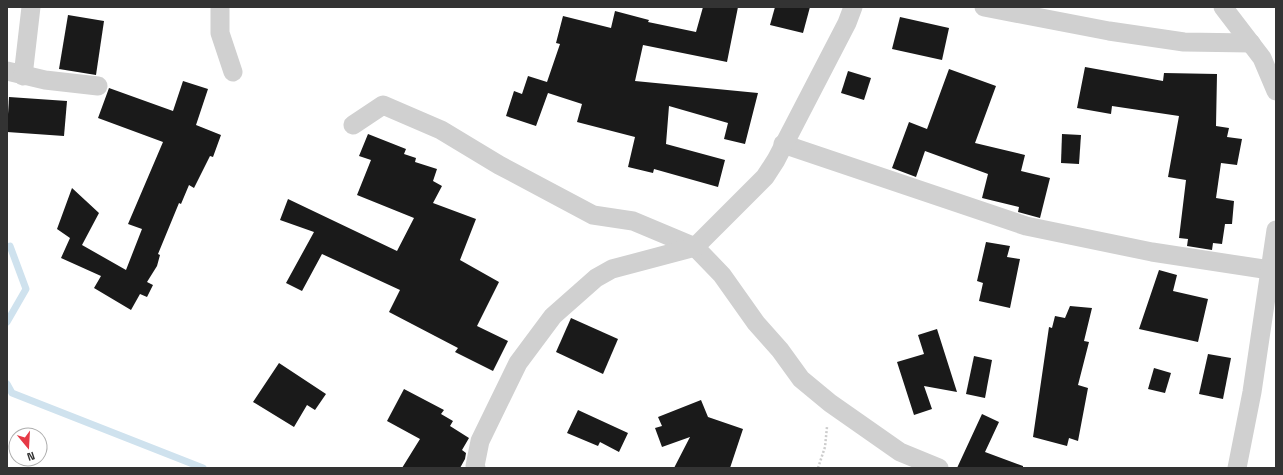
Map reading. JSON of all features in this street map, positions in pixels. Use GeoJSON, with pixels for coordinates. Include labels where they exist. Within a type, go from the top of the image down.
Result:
{"type":"FeatureCollection","features":[{"type":"Feature","properties":{"kind":"street"},"geometry":{"type":"LineString","coordinates":[[31,7],[15,74],[98,86]]}},
{"type":"Feature","properties":{"kind":"street"},"geometry":{"type":"LineString","coordinates":[[220,7],[220,33],[233,72]]}},
{"type":"Feature","properties":{"kind":"street"},"geometry":{"type":"LineString","coordinates":[[476,468],[474,466],[480,441],[518,363],[553,316],[596,278],[612,269],[695,247],[765,177],[776,160],[847,23],[853,7]]}},
{"type":"Feature","properties":{"kind":"street"},"geometry":{"type":"LineString","coordinates":[[984,7],[1109,31],[1184,42],[1251,43]]}},
{"type":"Feature","properties":{"kind":"street"},"geometry":{"type":"LineString","coordinates":[[1223,7],[1262,58],[1276,91]]}},
{"type":"Feature","properties":{"kind":"street"},"geometry":{"type":"LineString","coordinates":[[353,125],[383,105],[441,130],[499,165],[593,215],[633,221],[695,247],[722,275],[756,323],[780,350],[801,379],[903,460],[939,468]]}},
{"type":"Feature","properties":{"kind":"street"},"geometry":{"type":"LineString","coordinates":[[783,144],[1026,226],[1152,252],[1270,270]]}},
{"type":"Feature","properties":{"kind":"street"},"geometry":{"type":"LineString","coordinates":[[1237,468],[1252,392],[1276,230]]}},
{"type":"Feature","properties":{"kind":"path"},"geometry":{"type":"LineString","coordinates":[[818,468],[825,447],[830,403]]}},
{"type":"Feature","properties":{"kind":"building"},"geometry":{"type":"Polygon","coordinates":[[[703,7],[738,7],[727,62],[643,45],[635,81],[758,93],[745,144],[724,139],[728,123],[669,106],[666,144],[725,160],[718,187],[654,169],[653,173],[628,167],[635,137],[577,122],[582,104],[548,93],[536,126],[506,116],[514,91],[522,94],[528,76],[547,82],[560,44],[556,43],[563,16],[611,28],[615,11],[649,20],[648,22],[696,32],[703,7]]]}},
{"type":"Feature","properties":{"kind":"building"},"geometry":{"type":"Polygon","coordinates":[[[775,7],[810,7],[803,33],[770,25],[775,7]]]}},
{"type":"Feature","properties":{"kind":"building"},"geometry":{"type":"Polygon","coordinates":[[[68,15],[104,21],[96,75],[59,69],[68,15]]]}},
{"type":"Feature","properties":{"kind":"building"},"geometry":{"type":"Polygon","coordinates":[[[900,17],[949,28],[942,60],[892,49],[900,17]]]}},
{"type":"Feature","properties":{"kind":"building"},"geometry":{"type":"Polygon","coordinates":[[[1085,67],[1163,81],[1164,73],[1217,74],[1216,126],[1229,128],[1227,137],[1242,139],[1237,165],[1221,163],[1216,198],[1234,201],[1232,224],[1225,224],[1222,244],[1213,243],[1212,250],[1187,246],[1188,239],[1179,238],[1186,180],[1168,177],[1179,116],[1112,106],[1111,114],[1077,108],[1085,67]]]}},
{"type":"Feature","properties":{"kind":"building"},"geometry":{"type":"Polygon","coordinates":[[[949,69],[996,86],[975,143],[1025,155],[1021,171],[1050,178],[1040,218],[1018,212],[1019,207],[982,198],[988,174],[925,151],[916,177],[892,168],[909,122],[927,129],[949,69]]]}},
{"type":"Feature","properties":{"kind":"building"},"geometry":{"type":"Polygon","coordinates":[[[848,71],[871,78],[864,100],[841,93],[848,71]]]}},
{"type":"Feature","properties":{"kind":"building"},"geometry":{"type":"Polygon","coordinates":[[[183,81],[208,89],[196,125],[221,135],[213,157],[210,156],[194,188],[189,185],[181,204],[179,203],[158,254],[160,255],[157,266],[147,282],[153,285],[147,297],[140,294],[131,310],[94,288],[101,276],[61,258],[70,238],[57,229],[72,188],[99,213],[82,245],[126,270],[142,229],[128,224],[163,142],[98,118],[109,88],[173,111],[183,81]]]}},
{"type":"Feature","properties":{"kind":"building"},"geometry":{"type":"Polygon","coordinates":[[[9,97],[67,101],[64,136],[7,132],[9,97]]]}},
{"type":"Feature","properties":{"kind":"building"},"geometry":{"type":"Polygon","coordinates":[[[368,134],[406,149],[404,154],[416,158],[415,162],[437,169],[433,181],[442,186],[433,203],[476,219],[460,260],[499,282],[477,326],[508,341],[493,371],[455,352],[458,348],[389,312],[400,290],[322,254],[302,291],[286,283],[314,232],[280,220],[288,199],[397,251],[414,218],[357,195],[371,160],[359,156],[368,134]]]}},
{"type":"Feature","properties":{"kind":"building"},"geometry":{"type":"Polygon","coordinates":[[[1062,134],[1081,135],[1079,164],[1061,163],[1062,134]]]}},
{"type":"Feature","properties":{"kind":"building"},"geometry":{"type":"Polygon","coordinates":[[[986,242],[1010,246],[1007,257],[1020,259],[1010,308],[979,301],[983,283],[977,281],[986,242]]]}},
{"type":"Feature","properties":{"kind":"building"},"geometry":{"type":"Polygon","coordinates":[[[1159,270],[1177,275],[1173,291],[1208,299],[1198,342],[1139,329],[1159,270]]]}},
{"type":"Feature","properties":{"kind":"building"},"geometry":{"type":"Polygon","coordinates":[[[1070,306],[1092,308],[1084,341],[1089,342],[1078,385],[1088,388],[1078,441],[1069,438],[1067,446],[1033,437],[1049,327],[1052,328],[1055,316],[1065,318],[1070,306]]]}},
{"type":"Feature","properties":{"kind":"building"},"geometry":{"type":"Polygon","coordinates":[[[571,318],[618,339],[603,374],[556,352],[571,318]]]}},
{"type":"Feature","properties":{"kind":"building"},"geometry":{"type":"Polygon","coordinates":[[[937,329],[957,392],[924,386],[932,409],[914,415],[897,362],[924,354],[918,335],[937,329]]]}},
{"type":"Feature","properties":{"kind":"building"},"geometry":{"type":"Polygon","coordinates":[[[1208,354],[1231,358],[1223,399],[1199,394],[1208,354]]]}},
{"type":"Feature","properties":{"kind":"building"},"geometry":{"type":"Polygon","coordinates":[[[974,356],[992,360],[985,398],[966,394],[974,356]]]}},
{"type":"Feature","properties":{"kind":"building"},"geometry":{"type":"Polygon","coordinates":[[[279,363],[326,394],[315,410],[307,405],[294,427],[253,402],[279,363]]]}},
{"type":"Feature","properties":{"kind":"building"},"geometry":{"type":"Polygon","coordinates":[[[1154,368],[1171,373],[1165,393],[1148,389],[1154,368]]]}},
{"type":"Feature","properties":{"kind":"building"},"geometry":{"type":"Polygon","coordinates":[[[404,389],[444,410],[441,414],[453,421],[450,426],[469,438],[462,450],[466,453],[465,459],[460,468],[402,468],[420,439],[387,421],[404,389]]]}},
{"type":"Feature","properties":{"kind":"building"},"geometry":{"type":"Polygon","coordinates":[[[701,400],[708,417],[743,429],[730,468],[674,468],[690,437],[662,447],[655,428],[662,426],[658,417],[701,400]]]}},
{"type":"Feature","properties":{"kind":"building"},"geometry":{"type":"Polygon","coordinates":[[[578,410],[628,433],[619,452],[600,442],[598,446],[567,433],[578,410]]]}},
{"type":"Feature","properties":{"kind":"building"},"geometry":{"type":"Polygon","coordinates":[[[982,414],[999,422],[985,452],[1023,466],[1023,468],[957,468],[982,414]]]}},
{"type":"Feature","properties":{"kind":"waterway"},"geometry":{"type":"LineString","coordinates":[[7,247],[10,246],[26,289],[7,322]]}},
{"type":"Feature","properties":{"kind":"waterway"},"geometry":{"type":"LineString","coordinates":[[7,384],[12,393],[203,468]]}}]}
